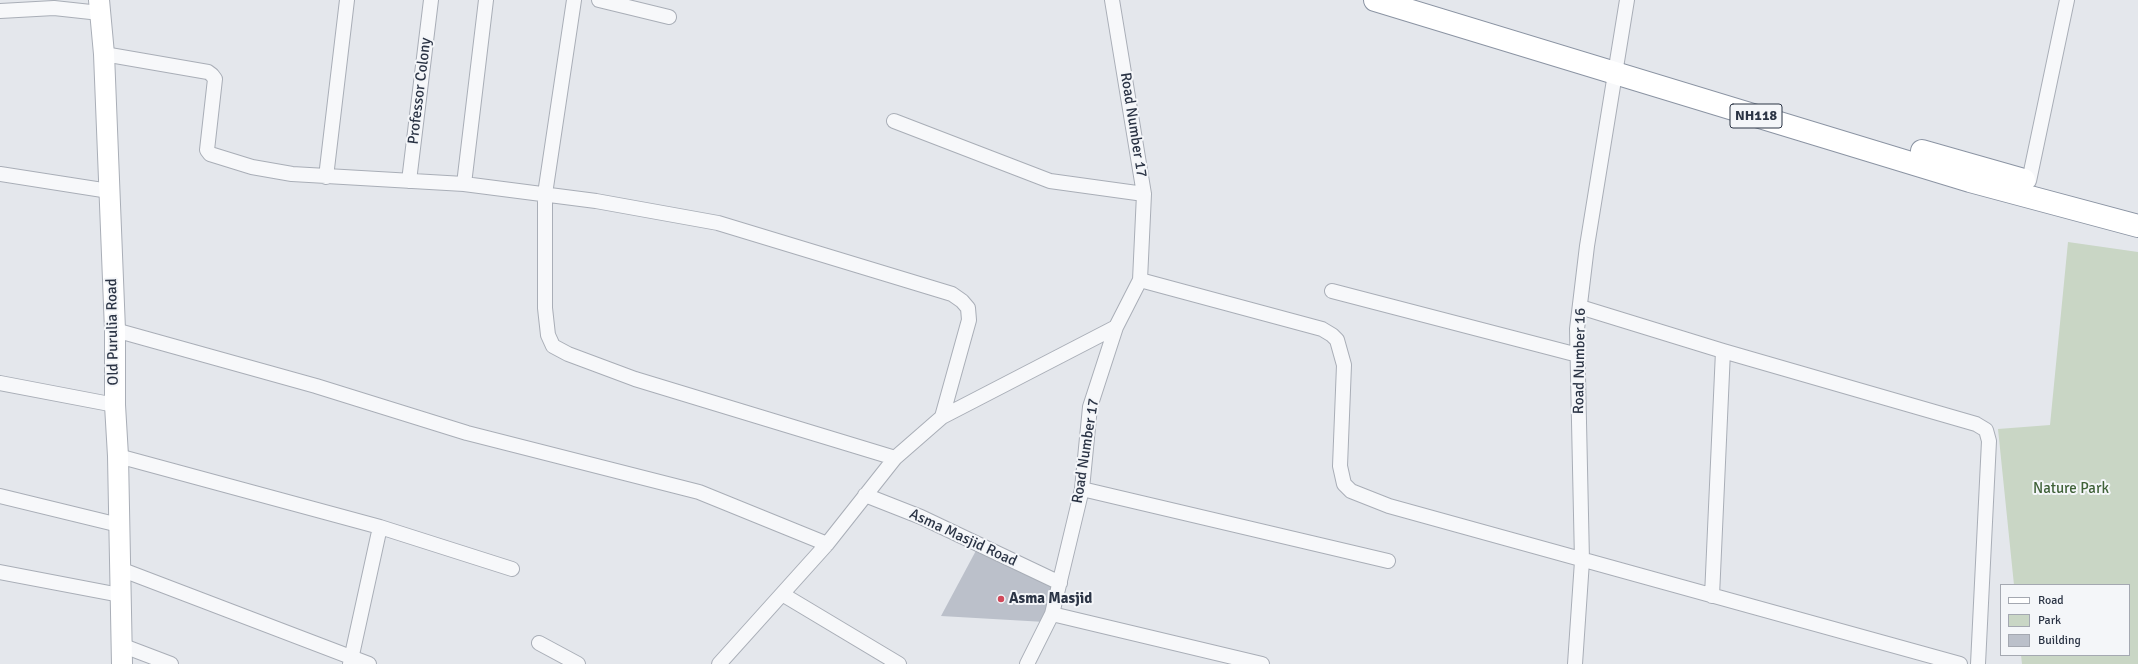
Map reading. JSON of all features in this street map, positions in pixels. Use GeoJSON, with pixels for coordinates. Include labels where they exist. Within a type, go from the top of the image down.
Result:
{"type":"FeatureCollection","features":[{"type":"Feature","properties":{"kind":"highway","name":"NH118"},"geometry":{"type":"LineString","coordinates":[[1375,0],[1616,68],[2138,210]]}},
{"type":"Feature","properties":{"kind":"highway","name":"NH118"},"geometry":{"type":"LineString","coordinates":[[1413,0],[1616,68],[1970,181],[2138,226]]}},
{"type":"Feature","properties":{"kind":"main road","name":"Old Purulia Road"},"geometry":{"type":"LineString","coordinates":[[100,6],[104,54],[108,191],[115,330],[114,404],[118,456],[121,654]]}},
{"type":"Feature","properties":{"kind":"street"},"geometry":{"type":"LineString","coordinates":[[326,177],[347,0]]}},
{"type":"Feature","properties":{"kind":"street","name":"Professor Colony"},"geometry":{"type":"LineString","coordinates":[[409,181],[432,0]]}},
{"type":"Feature","properties":{"kind":"street"},"geometry":{"type":"LineString","coordinates":[[464,184],[486,0]]}},
{"type":"Feature","properties":{"kind":"street"},"geometry":{"type":"LineString","coordinates":[[574,0],[545,194],[545,308],[548,335],[553,346],[568,354],[635,379],[894,458]]}},
{"type":"Feature","properties":{"kind":"street"},"geometry":{"type":"LineString","coordinates":[[599,0],[670,16]]}},
{"type":"Feature","properties":{"kind":"street","name":"Road Number 17"},"geometry":{"type":"LineString","coordinates":[[1027,664],[1052,614],[1060,583],[1082,489],[1090,407],[1116,327],[1140,280],[1144,194],[1112,0]]}},
{"type":"Feature","properties":{"kind":"street","name":"Road Number 16"},"geometry":{"type":"LineString","coordinates":[[1575,664],[1582,561],[1577,329],[1587,246],[1627,0]]}},
{"type":"Feature","properties":{"kind":"street"},"geometry":{"type":"LineString","coordinates":[[2029,181],[2067,0]]}},
{"type":"Feature","properties":{"kind":"street"},"geometry":{"type":"LineString","coordinates":[[0,11],[100,6]]}},
{"type":"Feature","properties":{"kind":"street"},"geometry":{"type":"LineString","coordinates":[[104,54],[208,72],[212,75],[215,79],[206,145],[210,154],[252,167],[292,174],[326,177],[464,184],[596,201],[718,223],[952,294],[962,301],[968,308],[969,320],[942,417]]}},
{"type":"Feature","properties":{"kind":"street"},"geometry":{"type":"LineString","coordinates":[[894,121],[1050,181],[1144,194]]}},
{"type":"Feature","properties":{"kind":"street"},"geometry":{"type":"LineString","coordinates":[[0,174],[108,191]]}},
{"type":"Feature","properties":{"kind":"street"},"geometry":{"type":"LineString","coordinates":[[1140,280],[1322,329],[1332,335],[1337,340],[1344,365],[1340,466],[1344,484],[1351,491],[1389,506],[1582,561],[1960,664]]}},
{"type":"Feature","properties":{"kind":"street"},"geometry":{"type":"LineString","coordinates":[[1332,291],[1578,354]]}},
{"type":"Feature","properties":{"kind":"street"},"geometry":{"type":"LineString","coordinates":[[1580,306],[1723,351],[1976,424],[1986,430],[1989,441],[1978,664]]}},
{"type":"Feature","properties":{"kind":"street"},"geometry":{"type":"LineString","coordinates":[[719,664],[827,544],[894,458],[942,417],[1116,327]]}},
{"type":"Feature","properties":{"kind":"street"},"geometry":{"type":"LineString","coordinates":[[115,330],[316,386],[467,433],[699,492],[827,544]]}},
{"type":"Feature","properties":{"kind":"street"},"geometry":{"type":"LineString","coordinates":[[1712,596],[1723,351]]}},
{"type":"Feature","properties":{"kind":"street"},"geometry":{"type":"LineString","coordinates":[[0,384],[114,404]]}},
{"type":"Feature","properties":{"kind":"street"},"geometry":{"type":"LineString","coordinates":[[118,456],[380,527],[512,569]]}},
{"type":"Feature","properties":{"kind":"street"},"geometry":{"type":"LineString","coordinates":[[1082,489],[1388,561]]}},
{"type":"Feature","properties":{"kind":"street"},"geometry":{"type":"LineString","coordinates":[[0,496],[119,525]]}},
{"type":"Feature","properties":{"kind":"street","name":"Asma Masjid Road"},"geometry":{"type":"LineString","coordinates":[[865,496],[921,517],[1060,583]]}},
{"type":"Feature","properties":{"kind":"street"},"geometry":{"type":"LineString","coordinates":[[351,660],[380,527]]}},
{"type":"Feature","properties":{"kind":"street"},"geometry":{"type":"LineString","coordinates":[[120,569],[351,660],[369,664]]}},
{"type":"Feature","properties":{"kind":"street"},"geometry":{"type":"LineString","coordinates":[[0,572],[120,595]]}},
{"type":"Feature","properties":{"kind":"street"},"geometry":{"type":"LineString","coordinates":[[782,594],[899,664]]}},
{"type":"Feature","properties":{"kind":"street"},"geometry":{"type":"LineString","coordinates":[[1052,614],[1262,664]]}},
{"type":"Feature","properties":{"kind":"street"},"geometry":{"type":"LineString","coordinates":[[539,643],[578,664]]}},
{"type":"Feature","properties":{"kind":"street"},"geometry":{"type":"LineString","coordinates":[[121,654],[171,664]]}},
{"type":"Feature","properties":{"kind":"green space","name":"Nature Park"},"geometry":{"type":"Polygon","coordinates":[[[2068,242],[2138,252],[2138,664],[2022,664],[2021,656],[2130,656],[2130,584],[2014,584],[1998,429],[2050,425],[2068,242]]]}},
{"type":"Feature","properties":{"kind":"building","name":"Asma Masjid"},"geometry":{"type":"Polygon","coordinates":[[[979,545],[1059,582],[1045,622],[941,616],[979,545]]]}},
{"type":"Feature","properties":{"kind":"place","name":"Asma Masjid"},"geometry":{"type":"Point","coordinates":[1001,599]}}]}
